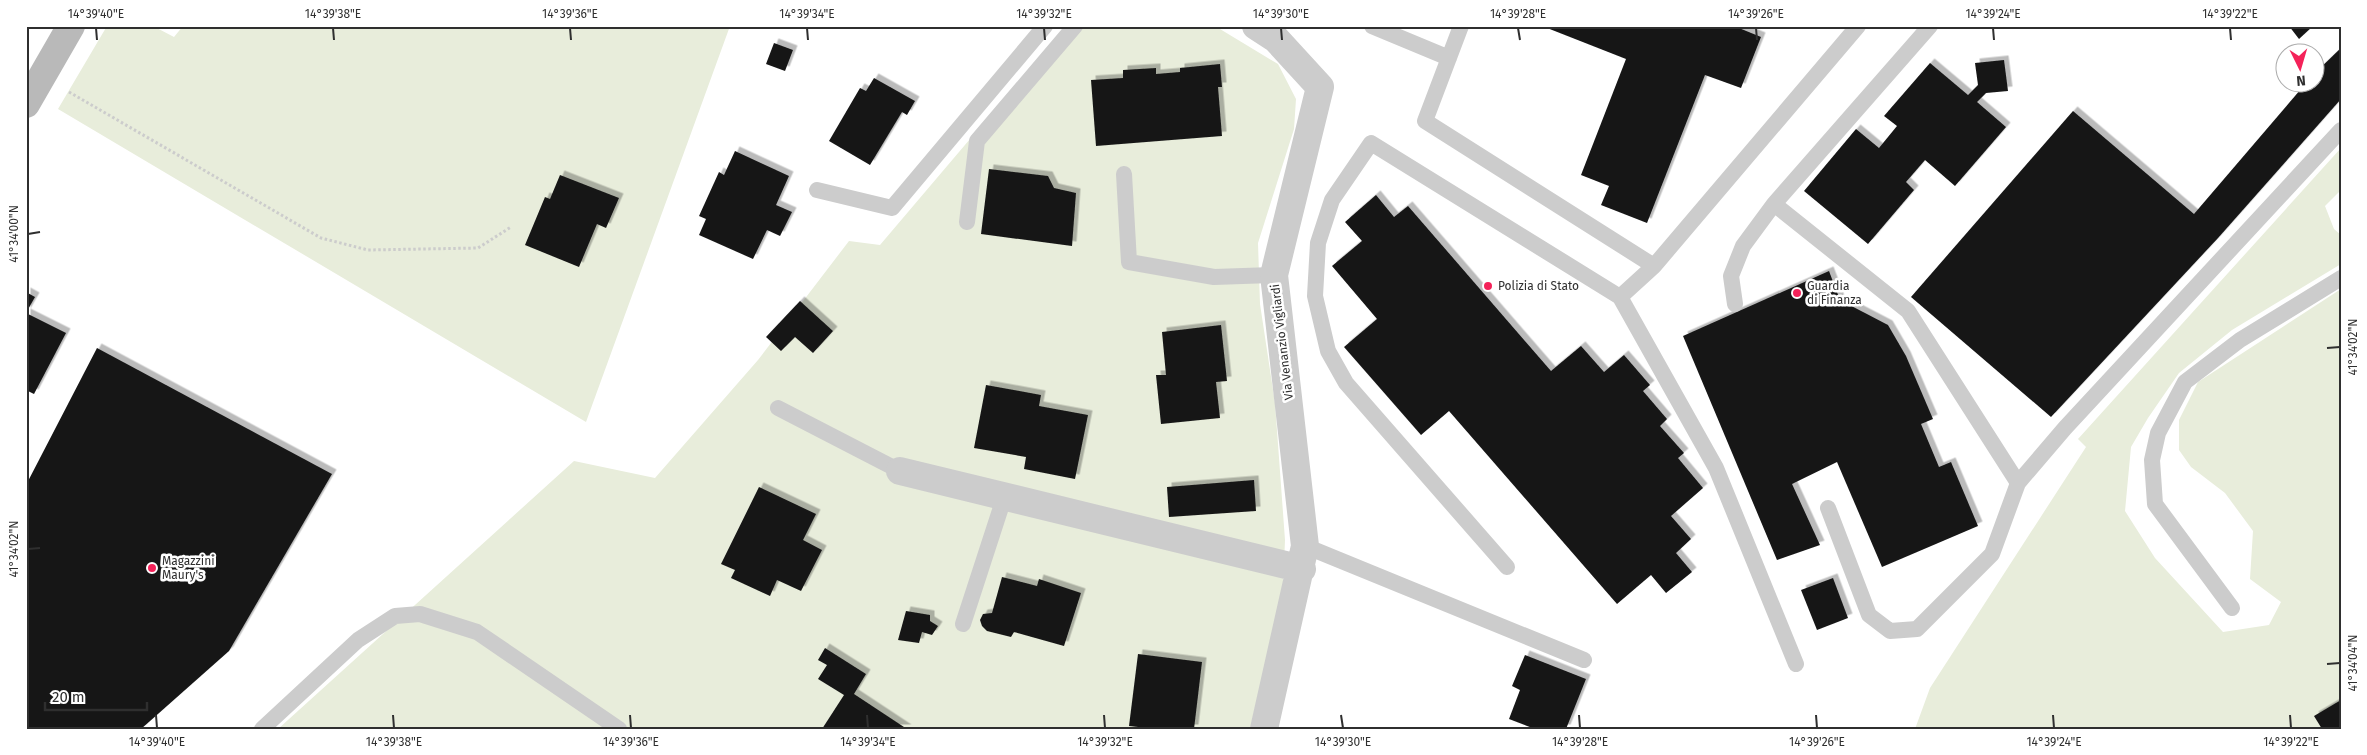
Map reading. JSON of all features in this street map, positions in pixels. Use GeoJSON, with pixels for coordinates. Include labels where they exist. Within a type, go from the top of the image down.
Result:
{"type":"FeatureCollection","features":[{"type":"Feature","properties":{"kind":"street"},"geometry":{"type":"LineString","coordinates":[[26,104],[71,26]]}},
{"type":"Feature","properties":{"kind":"street","name":"Via Venanzio Vigliardi"},"geometry":{"type":"LineString","coordinates":[[1256,26],[1276,39],[1320,87],[1274,275],[1304,558],[1264,729]]}},
{"type":"Feature","properties":{"kind":"street"},"geometry":{"type":"LineString","coordinates":[[900,471],[1004,498],[1304,558]]}},
{"type":"Feature","properties":{"kind":"lane"},"geometry":{"type":"LineString","coordinates":[[817,190],[892,208],[1045,26]]}},
{"type":"Feature","properties":{"kind":"lane"},"geometry":{"type":"LineString","coordinates":[[967,222],[977,141],[1075,26]]}},
{"type":"Feature","properties":{"kind":"lane"},"geometry":{"type":"LineString","coordinates":[[1372,26],[1449,58]]}},
{"type":"Feature","properties":{"kind":"lane"},"geometry":{"type":"LineString","coordinates":[[1461,26],[1424,121],[1654,266]]}},
{"type":"Feature","properties":{"kind":"lane"},"geometry":{"type":"LineString","coordinates":[[1620,297],[1654,266],[1858,26]]}},
{"type":"Feature","properties":{"kind":"lane"},"geometry":{"type":"LineString","coordinates":[[1736,304],[1731,276],[1743,246],[1774,204],[1930,26]]}},
{"type":"Feature","properties":{"kind":"lane"},"geometry":{"type":"LineString","coordinates":[[1828,508],[1869,615],[1890,631],[1917,629],[1992,554],[2018,483],[2065,428],[2341,130]]}},
{"type":"Feature","properties":{"kind":"lane"},"geometry":{"type":"LineString","coordinates":[[1507,567],[1346,383],[1328,351],[1315,296],[1318,243],[1332,200],[1371,143],[1620,297],[1716,468],[1796,664]]}},
{"type":"Feature","properties":{"kind":"lane"},"geometry":{"type":"LineString","coordinates":[[1124,174],[1130,262],[1214,276],[1274,275]]}},
{"type":"Feature","properties":{"kind":"lane"},"geometry":{"type":"LineString","coordinates":[[1774,204],[1908,311],[2018,483]]}},
{"type":"Feature","properties":{"kind":"lane"},"geometry":{"type":"LineString","coordinates":[[2232,608],[2155,504],[2152,460],[2158,433],[2185,382],[2240,340],[2341,278]]}},
{"type":"Feature","properties":{"kind":"lane"},"geometry":{"type":"LineString","coordinates":[[778,408],[900,471]]}},
{"type":"Feature","properties":{"kind":"lane"},"geometry":{"type":"LineString","coordinates":[[963,624],[1004,498]]}},
{"type":"Feature","properties":{"kind":"lane"},"geometry":{"type":"LineString","coordinates":[[1304,558],[1584,660]]}},
{"type":"Feature","properties":{"kind":"lane"},"geometry":{"type":"LineString","coordinates":[[262,729],[358,640],[395,616],[420,614],[477,632],[618,729]]}},
{"type":"Feature","properties":{"kind":"path"},"geometry":{"type":"LineString","coordinates":[[42,77],[321,238],[368,250],[478,248],[510,227]]}},
{"type":"Feature","properties":{"kind":"green space"},"geometry":{"type":"Polygon","coordinates":[[[107,26],[153,26],[174,37],[183,26],[730,26],[586,422],[58,109],[107,26]]]}},
{"type":"Feature","properties":{"kind":"green space"},"geometry":{"type":"Polygon","coordinates":[[[1066,26],[1215,26],[1278,64],[1296,99],[1294,129],[1258,243],[1260,304],[1275,403],[1285,540],[1283,588],[1250,729],[278,729],[574,461],[655,478],[758,360],[849,241],[880,245],[1066,26]]]}},
{"type":"Feature","properties":{"kind":"green space"},"geometry":{"type":"Polygon","coordinates":[[[2341,148],[2341,190],[2325,206],[2334,229],[2341,235],[2341,264],[2232,330],[2179,373],[2148,418],[2131,447],[2125,511],[2155,558],[2223,632],[2269,625],[2281,602],[2250,579],[2253,531],[2225,493],[2191,467],[2179,450],[2179,420],[2198,382],[2341,289],[2341,729],[1915,729],[1930,688],[2086,447],[2078,439],[2341,148]]]}},
{"type":"Feature","properties":{"kind":"building"},"geometry":{"type":"Polygon","coordinates":[[[1542,26],[1734,26],[1761,37],[1741,88],[1705,75],[1647,223],[1601,205],[1609,186],[1581,175],[1626,59],[1542,26]]]}},
{"type":"Feature","properties":{"kind":"building"},"geometry":{"type":"Polygon","coordinates":[[[2289,26],[2313,26],[2299,39],[2289,26]]]}},
{"type":"Feature","properties":{"kind":"building"},"geometry":{"type":"Polygon","coordinates":[[[774,43],[793,50],[785,71],[766,64],[774,43]]]}},
{"type":"Feature","properties":{"kind":"building"},"geometry":{"type":"Polygon","coordinates":[[[2341,48],[2341,99],[2218,238],[2051,417],[1911,297],[2073,111],[2194,214],[2298,92],[2324,92],[2324,64],[2341,48]]]}},
{"type":"Feature","properties":{"kind":"building"},"geometry":{"type":"Polygon","coordinates":[[[2004,60],[2008,91],[1986,93],[1977,102],[2006,127],[1955,186],[1925,160],[1906,182],[1914,190],[1868,244],[1804,191],[1856,129],[1879,148],[1897,126],[1884,116],[1930,63],[1968,95],[1978,85],[1975,63],[2004,60]]]}},
{"type":"Feature","properties":{"kind":"building"},"geometry":{"type":"Polygon","coordinates":[[[1220,64],[1222,87],[1218,87],[1222,136],[1096,146],[1091,80],[1123,78],[1123,70],[1156,68],[1156,74],[1180,72],[1180,68],[1220,64]]]}},
{"type":"Feature","properties":{"kind":"building"},"geometry":{"type":"Polygon","coordinates":[[[874,78],[915,101],[907,115],[902,112],[870,165],[829,141],[860,88],[866,91],[874,78]]]}},
{"type":"Feature","properties":{"kind":"building"},"geometry":{"type":"Polygon","coordinates":[[[735,151],[789,176],[776,205],[792,212],[780,236],[767,230],[753,259],[699,235],[706,219],[699,216],[719,172],[724,175],[735,151]]]}},
{"type":"Feature","properties":{"kind":"building"},"geometry":{"type":"Polygon","coordinates":[[[989,169],[1048,176],[1054,188],[1076,193],[1072,246],[981,234],[989,169]]]}},
{"type":"Feature","properties":{"kind":"building"},"geometry":{"type":"Polygon","coordinates":[[[560,175],[619,198],[606,228],[597,224],[579,267],[525,245],[545,197],[550,199],[560,175]]]}},
{"type":"Feature","properties":{"kind":"building"},"geometry":{"type":"Polygon","coordinates":[[[1376,195],[1394,217],[1408,206],[1551,371],[1581,346],[1604,372],[1624,355],[1650,385],[1643,391],[1667,419],[1660,426],[1684,453],[1678,458],[1703,488],[1671,516],[1691,539],[1676,553],[1692,572],[1666,593],[1651,575],[1617,604],[1449,411],[1421,435],[1344,347],[1377,319],[1332,266],[1362,241],[1345,222],[1376,195]]]}},
{"type":"Feature","properties":{"kind":"building"},"geometry":{"type":"Polygon","coordinates":[[[1829,271],[1840,300],[1888,325],[1906,356],[1933,419],[1921,424],[1939,467],[1951,462],[1978,526],[1882,567],[1837,462],[1792,484],[1820,545],[1777,560],[1683,336],[1829,271]]]}},
{"type":"Feature","properties":{"kind":"building"},"geometry":{"type":"Polygon","coordinates":[[[26,292],[35,297],[26,313],[26,292]]]}},
{"type":"Feature","properties":{"kind":"building"},"geometry":{"type":"Polygon","coordinates":[[[800,301],[833,331],[813,353],[795,337],[781,351],[766,337],[800,301]]]}},
{"type":"Feature","properties":{"kind":"building"},"geometry":{"type":"Polygon","coordinates":[[[26,313],[66,333],[34,394],[26,390],[26,313]]]}},
{"type":"Feature","properties":{"kind":"building"},"geometry":{"type":"Polygon","coordinates":[[[1221,325],[1227,381],[1216,382],[1220,418],[1161,424],[1156,375],[1166,375],[1162,332],[1221,325]]]}},
{"type":"Feature","properties":{"kind":"building","name":"Magazzini Maury's"},"geometry":{"type":"Polygon","coordinates":[[[97,348],[332,474],[229,651],[141,729],[26,729],[26,485],[97,348]]]}},
{"type":"Feature","properties":{"kind":"building"},"geometry":{"type":"Polygon","coordinates":[[[986,385],[1041,395],[1039,406],[1088,415],[1075,479],[1024,469],[1026,457],[974,448],[986,385]]]}},
{"type":"Feature","properties":{"kind":"building"},"geometry":{"type":"Polygon","coordinates":[[[1254,480],[1256,511],[1169,517],[1167,487],[1254,480]]]}},
{"type":"Feature","properties":{"kind":"building"},"geometry":{"type":"Polygon","coordinates":[[[759,487],[816,514],[803,540],[822,550],[801,591],[777,580],[770,596],[731,578],[735,570],[721,564],[759,487]]]}},
{"type":"Feature","properties":{"kind":"building"},"geometry":{"type":"Polygon","coordinates":[[[1002,577],[1037,586],[1039,579],[1081,593],[1064,646],[1014,632],[1011,637],[987,631],[982,626],[980,620],[983,614],[992,613],[1002,577]]]}},
{"type":"Feature","properties":{"kind":"building"},"geometry":{"type":"Polygon","coordinates":[[[1833,578],[1848,618],[1817,630],[1801,590],[1833,578]]]}},
{"type":"Feature","properties":{"kind":"building"},"geometry":{"type":"Polygon","coordinates":[[[906,611],[930,615],[930,621],[938,626],[932,635],[922,632],[919,643],[898,640],[906,611]]]}},
{"type":"Feature","properties":{"kind":"building"},"geometry":{"type":"Polygon","coordinates":[[[825,648],[866,674],[854,694],[907,729],[822,729],[844,695],[818,679],[827,665],[818,660],[825,648]]]}},
{"type":"Feature","properties":{"kind":"building"},"geometry":{"type":"Polygon","coordinates":[[[1138,654],[1202,662],[1194,729],[1156,729],[1129,726],[1138,654]]]}},
{"type":"Feature","properties":{"kind":"building"},"geometry":{"type":"Polygon","coordinates":[[[1525,655],[1586,679],[1566,729],[1535,729],[1509,719],[1520,690],[1512,686],[1525,655]]]}},
{"type":"Feature","properties":{"kind":"building"},"geometry":{"type":"Polygon","coordinates":[[[2341,700],[2341,729],[2322,729],[2314,716],[2341,700]]]}},
{"type":"Feature","properties":{"kind":"place","name":"Polizia di Stato"},"geometry":{"type":"Point","coordinates":[1488,286]}},
{"type":"Feature","properties":{"kind":"place","name":"Guardia di Finanza"},"geometry":{"type":"Point","coordinates":[1797,293]}},
{"type":"Feature","properties":{"kind":"place","name":"Magazzini Maury's"},"geometry":{"type":"Point","coordinates":[152,568]}}]}
